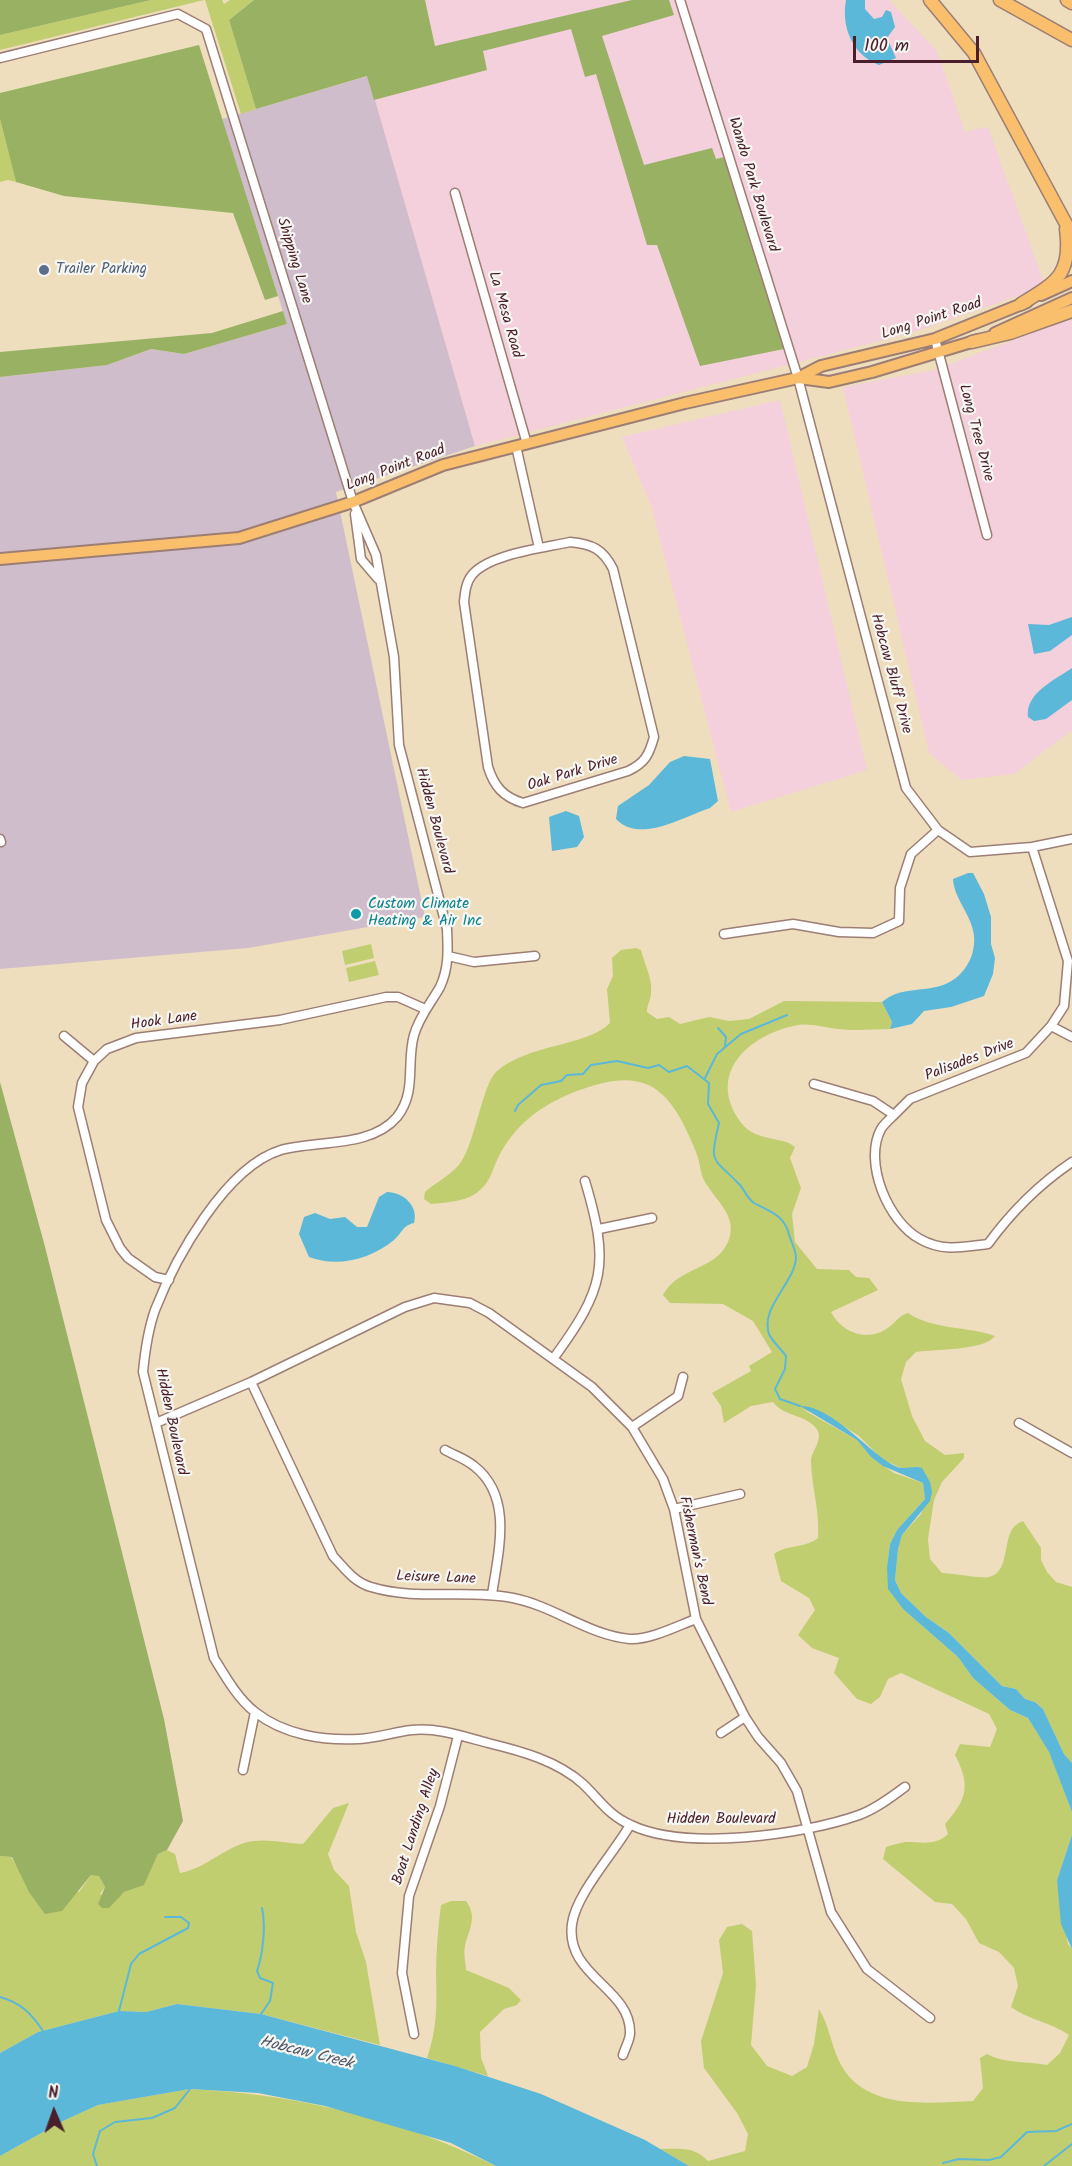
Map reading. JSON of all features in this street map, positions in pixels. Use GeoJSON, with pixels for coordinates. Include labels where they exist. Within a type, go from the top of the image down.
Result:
{"type":"FeatureCollection","features":[{"type":"Feature","properties":{"kind":"highway"},"geometry":{"type":"LineString","coordinates":[[930,0],[975,53],[1069,230],[1070,256],[1060,278],[1021,304]]}},
{"type":"Feature","properties":{"kind":"highway"},"geometry":{"type":"LineString","coordinates":[[1000,0],[1072,40]]}},
{"type":"Feature","properties":{"kind":"highway"},"geometry":{"type":"LineString","coordinates":[[1067,0],[1072,3]]}},
{"type":"Feature","properties":{"kind":"highway"},"geometry":{"type":"LineString","coordinates":[[972,342],[1010,333],[1072,311]]}},
{"type":"Feature","properties":{"kind":"main road","name":"Long Point Road"},"geometry":{"type":"LineString","coordinates":[[0,559],[228,540],[278,527],[353,502],[443,465],[685,403],[798,378],[821,366],[935,339],[1072,281]]}},
{"type":"Feature","properties":{"kind":"main road","name":"Long Point Road"},"geometry":{"type":"LineString","coordinates":[[798,378],[829,382],[939,353],[972,342],[1072,298]]}},
{"type":"Feature","properties":{"kind":"street","name":"Wando Park Boulevard"},"geometry":{"type":"LineString","coordinates":[[680,0],[798,378]]}},
{"type":"Feature","properties":{"kind":"street","name":"Shipping Lane"},"geometry":{"type":"LineString","coordinates":[[0,58],[178,14],[206,28],[353,502]]}},
{"type":"Feature","properties":{"kind":"street","name":"La Mesa Road"},"geometry":{"type":"LineString","coordinates":[[454,193],[527,444]]}},
{"type":"Feature","properties":{"kind":"street","name":"Long Tree Drive"},"geometry":{"type":"LineString","coordinates":[[935,339],[987,534]]}},
{"type":"Feature","properties":{"kind":"street","name":"Hobcaw Bluff Drive"},"geometry":{"type":"LineString","coordinates":[[798,378],[906,788],[938,830],[970,852],[1032,847],[1072,840]]}},
{"type":"Feature","properties":{"kind":"street"},"geometry":{"type":"LineString","coordinates":[[516,447],[539,548]]}},
{"type":"Feature","properties":{"kind":"street","name":"Hidden Boulevard"},"geometry":{"type":"LineString","coordinates":[[353,502],[361,559],[379,581]]}},
{"type":"Feature","properties":{"kind":"street","name":"Hidden Boulevard"},"geometry":{"type":"LineString","coordinates":[[353,502],[376,555],[394,657],[399,745],[441,903],[448,956],[440,986],[425,1009],[414,1034],[407,1100],[395,1119],[362,1138],[298,1146],[278,1151],[255,1164],[210,1207],[187,1244],[155,1309],[145,1351],[144,1372],[214,1658],[228,1681],[255,1712],[279,1726],[330,1740],[361,1739],[414,1730],[458,1736],[524,1753],[561,1767],[584,1785],[598,1803],[630,1825],[657,1834],[694,1837],[780,1835],[860,1815],[905,1787]]}},
{"type":"Feature","properties":{"kind":"street","name":"Oak Park Drive"},"geometry":{"type":"LineString","coordinates":[[570,542],[583,543],[605,553],[613,569],[654,737],[650,752],[642,764],[592,783],[523,803],[501,792],[492,781],[464,602],[465,588],[471,576],[481,567],[539,548],[570,542]]}},
{"type":"Feature","properties":{"kind":"street"},"geometry":{"type":"LineString","coordinates":[[724,933],[793,924],[839,932],[873,933],[899,921],[900,888],[911,854],[938,830]]}},
{"type":"Feature","properties":{"kind":"street","name":"Palisades Drive"},"geometry":{"type":"LineString","coordinates":[[1032,847],[1068,961],[1063,1007],[1051,1026],[1026,1053],[910,1099],[881,1129],[875,1152],[877,1173],[887,1207],[919,1239],[950,1250],[988,1244],[1004,1221],[1039,1184],[1072,1162]]}},
{"type":"Feature","properties":{"kind":"street"},"geometry":{"type":"LineString","coordinates":[[448,956],[474,962],[535,956]]}},
{"type":"Feature","properties":{"kind":"street","name":"Hook Lane"},"geometry":{"type":"LineString","coordinates":[[94,1061],[114,1046],[136,1038],[280,1020],[386,996],[398,997],[425,1009]]}},
{"type":"Feature","properties":{"kind":"street"},"geometry":{"type":"LineString","coordinates":[[1063,1007],[1072,1012]]}},
{"type":"Feature","properties":{"kind":"street"},"geometry":{"type":"LineString","coordinates":[[1051,1026],[1072,1037]]}},
{"type":"Feature","properties":{"kind":"street"},"geometry":{"type":"LineString","coordinates":[[63,1036],[94,1061],[82,1083],[78,1107],[106,1220],[113,1237],[128,1258],[155,1277],[170,1280]]}},
{"type":"Feature","properties":{"kind":"street"},"geometry":{"type":"LineString","coordinates":[[814,1084],[873,1101],[894,1115]]}},
{"type":"Feature","properties":{"kind":"street"},"geometry":{"type":"LineString","coordinates":[[553,1359],[585,1313],[596,1288],[600,1255],[599,1229],[585,1181]]}},
{"type":"Feature","properties":{"kind":"street"},"geometry":{"type":"LineString","coordinates":[[599,1229],[652,1218]]}},
{"type":"Feature","properties":{"kind":"street","name":"Fisherman's Bend"},"geometry":{"type":"LineString","coordinates":[[156,1423],[250,1382],[405,1307],[434,1298],[470,1303],[489,1312],[592,1388],[632,1427],[650,1454],[674,1509],[696,1620],[745,1717],[792,1781],[831,1912],[867,1969],[930,2018]]}},
{"type":"Feature","properties":{"kind":"street"},"geometry":{"type":"LineString","coordinates":[[632,1427],[678,1396],[683,1377]]}},
{"type":"Feature","properties":{"kind":"street","name":"Leisure Lane"},"geometry":{"type":"LineString","coordinates":[[250,1382],[333,1556],[350,1576],[369,1587],[398,1593],[492,1595],[516,1599],[570,1618],[606,1635],[633,1639],[696,1620]]}},
{"type":"Feature","properties":{"kind":"street"},"geometry":{"type":"LineString","coordinates":[[1019,1423],[1072,1452]]}},
{"type":"Feature","properties":{"kind":"street"},"geometry":{"type":"LineString","coordinates":[[445,1450],[474,1466],[489,1482],[498,1501],[500,1532],[492,1595]]}},
{"type":"Feature","properties":{"kind":"street"},"geometry":{"type":"LineString","coordinates":[[674,1509],[740,1494]]}},
{"type":"Feature","properties":{"kind":"street"},"geometry":{"type":"LineString","coordinates":[[243,1770],[255,1712]]}},
{"type":"Feature","properties":{"kind":"street"},"geometry":{"type":"LineString","coordinates":[[721,1733],[745,1717]]}},
{"type":"Feature","properties":{"kind":"street","name":"Boat Landing Alley"},"geometry":{"type":"LineString","coordinates":[[414,2034],[402,1973],[409,1896],[440,1806],[458,1736]]}},
{"type":"Feature","properties":{"kind":"street"},"geometry":{"type":"LineString","coordinates":[[622,2055],[630,2034],[625,2010],[576,1958],[572,1924],[578,1905],[630,1825]]}},
{"type":"Feature","properties":{"kind":"shaded area"},"geometry":{"type":"Polygon","coordinates":[[[425,0],[889,0],[937,51],[965,132],[988,127],[1044,283],[1021,295],[911,333],[475,446],[374,100],[487,70],[435,46],[425,0]]]}},
{"type":"Feature","properties":{"kind":"shaded area"},"geometry":{"type":"Polygon","coordinates":[[[368,76],[475,446],[336,492],[425,917],[248,948],[0,969],[0,377],[107,365],[151,349],[184,354],[287,324],[222,119],[368,76]]]}},
{"type":"Feature","properties":{"kind":"shaded area"},"geometry":{"type":"Polygon","coordinates":[[[1072,318],[1072,730],[1014,774],[962,780],[929,753],[843,387],[934,370],[1072,318]]]}},
{"type":"Feature","properties":{"kind":"shaded area"},"geometry":{"type":"Polygon","coordinates":[[[780,400],[867,770],[731,812],[651,505],[622,437],[780,400]]]}},
{"type":"Feature","properties":{"kind":"green space"},"geometry":{"type":"Polygon","coordinates":[[[0,0],[151,0],[0,35],[0,0]]]}},
{"type":"Feature","properties":{"kind":"green space"},"geometry":{"type":"Polygon","coordinates":[[[151,0],[204,0],[0,50],[0,35],[151,0]]]}},
{"type":"Feature","properties":{"kind":"green space"},"geometry":{"type":"Polygon","coordinates":[[[205,0],[222,0],[224,4],[230,0],[254,0],[229,20],[256,109],[241,114],[205,0]]]}},
{"type":"Feature","properties":{"kind":"green space"},"geometry":{"type":"Polygon","coordinates":[[[254,0],[425,0],[435,46],[632,0],[669,0],[674,15],[602,36],[644,165],[712,148],[716,159],[725,157],[784,349],[700,366],[657,245],[647,245],[596,74],[585,77],[571,29],[483,51],[487,70],[374,100],[367,76],[256,109],[229,20],[254,0]]]}},
{"type":"Feature","properties":{"kind":"green space"},"geometry":{"type":"Polygon","coordinates":[[[199,45],[278,296],[265,300],[233,213],[64,196],[16,182],[0,119],[0,93],[199,45]]]}},
{"type":"Feature","properties":{"kind":"green space"},"geometry":{"type":"Polygon","coordinates":[[[0,119],[16,182],[8,180],[0,182],[0,119]]]}},
{"type":"Feature","properties":{"kind":"green space"},"geometry":{"type":"Polygon","coordinates":[[[283,311],[287,324],[184,354],[151,349],[107,365],[0,377],[0,352],[212,333],[283,311]]]}},
{"type":"Feature","properties":{"kind":"green space"},"geometry":{"type":"Polygon","coordinates":[[[371,944],[374,958],[345,965],[342,951],[371,944]]]}},
{"type":"Feature","properties":{"kind":"green space"},"geometry":{"type":"Polygon","coordinates":[[[636,948],[641,950],[651,982],[647,1012],[657,1019],[669,1017],[680,1024],[709,1017],[729,1021],[749,1019],[784,1001],[882,1002],[892,1022],[890,1029],[845,1030],[798,1025],[780,1030],[763,1037],[737,1059],[730,1073],[728,1089],[731,1106],[748,1130],[784,1141],[795,1147],[790,1158],[801,1188],[792,1214],[795,1242],[817,1269],[849,1270],[856,1277],[869,1278],[878,1290],[831,1312],[842,1325],[856,1333],[873,1334],[881,1332],[908,1313],[939,1325],[995,1336],[989,1341],[970,1347],[916,1352],[906,1362],[901,1379],[912,1416],[925,1441],[945,1455],[964,1453],[964,1458],[942,1482],[934,1500],[928,1539],[930,1559],[942,1573],[989,1577],[997,1573],[1001,1567],[1011,1532],[1015,1525],[1023,1521],[1041,1548],[1041,1560],[1047,1572],[1056,1582],[1072,1587],[1072,1763],[1064,1754],[1043,1709],[1035,1702],[1025,1699],[1016,1689],[1002,1686],[949,1633],[926,1617],[901,1593],[895,1580],[898,1549],[902,1535],[921,1514],[930,1482],[882,1459],[859,1436],[833,1420],[802,1409],[857,1440],[871,1457],[894,1473],[923,1483],[925,1499],[897,1530],[890,1544],[887,1567],[904,1610],[958,1657],[973,1678],[1010,1710],[1028,1718],[1049,1751],[1072,1812],[1072,1835],[1057,1880],[1068,1944],[1072,1949],[1072,2166],[689,2166],[660,2149],[692,2151],[708,2161],[745,2151],[748,2134],[737,2113],[704,2068],[701,2041],[723,1973],[719,1940],[727,1927],[742,1924],[752,1931],[756,1985],[751,2045],[767,2066],[792,2076],[807,2067],[814,2044],[819,2009],[839,2061],[850,2077],[863,2089],[880,2096],[916,2102],[973,2101],[983,2088],[980,2058],[987,2054],[1009,2061],[1047,2065],[1060,2053],[1069,2035],[1011,2007],[1018,1986],[1014,1968],[999,1952],[979,1943],[966,1919],[952,1904],[935,1902],[883,1859],[886,1847],[905,1842],[933,1842],[948,1834],[945,1824],[958,1807],[964,1792],[963,1775],[955,1755],[960,1744],[990,1747],[997,1729],[989,1714],[901,1673],[888,1679],[880,1697],[871,1704],[857,1699],[834,1673],[839,1658],[812,1648],[798,1635],[815,1610],[809,1598],[781,1581],[774,1554],[807,1544],[818,1538],[811,1459],[818,1441],[818,1432],[811,1423],[783,1410],[773,1402],[751,1406],[724,1423],[721,1406],[712,1393],[751,1371],[749,1366],[772,1352],[753,1321],[723,1304],[670,1303],[663,1295],[678,1279],[715,1258],[728,1242],[731,1233],[731,1225],[725,1210],[703,1179],[696,1152],[676,1110],[651,1086],[636,1081],[597,1084],[549,1104],[529,1118],[505,1145],[488,1181],[475,1194],[460,1200],[436,1204],[431,1204],[424,1199],[425,1192],[454,1170],[464,1158],[486,1090],[496,1072],[524,1056],[587,1036],[600,1031],[610,1023],[607,989],[613,976],[612,958],[621,950],[636,948]]]}},
{"type":"Feature","properties":{"kind":"green space"},"geometry":{"type":"Polygon","coordinates":[[[375,961],[379,975],[349,982],[346,968],[375,961]]]}},
{"type":"Feature","properties":{"kind":"green space"},"geometry":{"type":"Polygon","coordinates":[[[0,1082],[44,1243],[164,1719],[183,1821],[167,1850],[158,1854],[144,1885],[124,1892],[109,1908],[102,1908],[98,1904],[105,1887],[99,1876],[91,1875],[62,1911],[45,1914],[29,1892],[12,1857],[0,1856],[0,1082]]]}},
{"type":"Feature","properties":{"kind":"green space"},"geometry":{"type":"Polygon","coordinates":[[[349,1803],[328,1854],[334,1870],[349,1886],[356,1932],[366,1962],[380,2045],[261,2014],[177,2004],[146,2012],[119,2011],[38,2032],[0,2053],[0,1856],[11,1857],[21,1873],[79,1892],[91,1875],[99,1875],[105,1887],[100,1894],[115,1899],[124,1892],[144,1884],[158,1854],[167,1850],[175,1854],[180,1873],[199,1867],[244,1843],[266,1840],[303,1844],[333,1808],[349,1803]]]}},
{"type":"Feature","properties":{"kind":"green space"},"geometry":{"type":"Polygon","coordinates":[[[451,1901],[466,1901],[470,1907],[472,1923],[464,1949],[466,1970],[509,1988],[521,2000],[517,2005],[504,2009],[480,2032],[481,2058],[488,2076],[427,2058],[436,2017],[436,1958],[441,1905],[451,1901]]]}},
{"type":"Feature","properties":{"kind":"green space"},"geometry":{"type":"Polygon","coordinates":[[[190,2089],[269,2097],[347,2112],[423,2135],[496,2166],[0,2166],[0,2156],[63,2121],[98,2105],[190,2089]]]}},
{"type":"Feature","properties":{"kind":"water"},"geometry":{"type":"Polygon","coordinates":[[[846,0],[865,0],[865,9],[874,19],[882,17],[886,10],[891,12],[895,27],[887,38],[896,58],[879,65],[862,55],[847,30],[846,0]]]}},
{"type":"Feature","properties":{"kind":"water"},"geometry":{"type":"Polygon","coordinates":[[[1072,617],[1072,635],[1050,651],[1034,654],[1028,624],[1049,625],[1072,617]]]}},
{"type":"Feature","properties":{"kind":"water"},"geometry":{"type":"Polygon","coordinates":[[[1072,668],[1072,700],[1046,719],[1034,721],[1028,717],[1028,708],[1036,694],[1072,668]]]}},
{"type":"Feature","properties":{"kind":"water"},"geometry":{"type":"Polygon","coordinates":[[[684,756],[710,759],[718,801],[710,808],[649,829],[626,826],[616,819],[618,806],[649,785],[670,762],[684,756]]]}},
{"type":"Feature","properties":{"kind":"water"},"geometry":{"type":"Polygon","coordinates":[[[566,811],[579,816],[584,837],[577,847],[552,851],[549,817],[566,811]]]}},
{"type":"Feature","properties":{"kind":"water"},"geometry":{"type":"Polygon","coordinates":[[[973,873],[984,894],[991,917],[991,944],[995,958],[993,974],[984,996],[951,1007],[924,1011],[912,1024],[890,1029],[892,1022],[882,1002],[896,994],[948,983],[961,973],[970,960],[974,944],[973,928],[956,893],[953,879],[973,873]]]}},
{"type":"Feature","properties":{"kind":"water"},"geometry":{"type":"Polygon","coordinates":[[[387,1192],[404,1197],[412,1206],[415,1217],[414,1223],[405,1228],[394,1240],[375,1252],[353,1260],[331,1262],[309,1257],[299,1234],[304,1217],[315,1213],[330,1219],[345,1217],[357,1227],[367,1227],[379,1197],[387,1192]]]}},
{"type":"Feature","properties":{"kind":"water"},"geometry":{"type":"Polygon","coordinates":[[[800,1406],[812,1408],[837,1421],[895,1466],[922,1468],[930,1482],[932,1492],[930,1501],[902,1535],[898,1549],[895,1580],[901,1593],[926,1617],[949,1633],[1002,1686],[1016,1689],[1025,1699],[1035,1702],[1043,1709],[1064,1754],[1072,1763],[1072,1812],[1049,1752],[1028,1718],[1010,1710],[973,1678],[958,1657],[904,1610],[888,1589],[887,1567],[890,1544],[897,1530],[925,1499],[923,1483],[883,1466],[871,1457],[857,1440],[800,1406]]]}},
{"type":"Feature","properties":{"kind":"water"},"geometry":{"type":"Polygon","coordinates":[[[1072,1835],[1072,1949],[1061,1924],[1057,1880],[1072,1835]]]}},
{"type":"Feature","properties":{"kind":"water","name":"Hobcaw Creek"},"geometry":{"type":"Polygon","coordinates":[[[177,2004],[261,2014],[455,2066],[541,2094],[645,2140],[689,2166],[496,2166],[451,2143],[325,2106],[258,2093],[190,2089],[98,2105],[63,2121],[0,2156],[0,2053],[38,2032],[119,2011],[146,2012],[177,2004]]]}},
{"type":"Feature","properties":{"kind":"waterway"},"geometry":{"type":"LineString","coordinates":[[705,1078],[717,1054],[741,1034],[787,1015]]}},
{"type":"Feature","properties":{"kind":"waterway"},"geometry":{"type":"LineString","coordinates":[[718,1028],[726,1037],[725,1046]]}},
{"type":"Feature","properties":{"kind":"waterway"},"geometry":{"type":"LineString","coordinates":[[515,1111],[518,1105],[541,1085],[561,1081],[567,1075],[583,1074],[591,1065],[617,1061],[648,1068],[659,1065],[669,1072],[687,1066],[709,1083],[708,1104],[719,1123],[714,1146],[715,1159],[754,1203],[782,1221],[795,1251],[794,1268],[773,1305],[767,1324],[770,1337],[786,1356],[785,1369],[775,1389],[780,1399],[800,1406]]}},
{"type":"Feature","properties":{"kind":"waterway"},"geometry":{"type":"LineString","coordinates":[[261,2014],[270,2001],[273,1983],[260,1978],[257,1971],[263,1940],[262,1908]]}},
{"type":"Feature","properties":{"kind":"waterway"},"geometry":{"type":"LineString","coordinates":[[119,2011],[131,1964],[139,1954],[188,1928],[189,1923],[181,1917],[165,1917]]}},
{"type":"Feature","properties":{"kind":"waterway"},"geometry":{"type":"LineString","coordinates":[[0,1997],[25,2009],[43,2031]]}},
{"type":"Feature","properties":{"kind":"waterway"},"geometry":{"type":"LineString","coordinates":[[97,2166],[93,2154],[100,2131],[115,2122],[152,2118],[175,2108],[190,2089]]}},
{"type":"Feature","properties":{"kind":"waterway"},"geometry":{"type":"LineString","coordinates":[[943,2163],[959,2159],[989,2160],[1001,2157],[1027,2132],[1056,2131],[1072,2124]]}},
{"type":"Feature","properties":{"kind":"waterway"},"geometry":{"type":"LineString","coordinates":[[1044,2166],[1072,2144]]}},
{"type":"Feature","properties":{"kind":"place","name":"Trailer Parking"},"geometry":{"type":"Point","coordinates":[44,270]}},
{"type":"Feature","properties":{"kind":"place","name":"Custom Climate Heating & Air Inc"},"geometry":{"type":"Point","coordinates":[356,914]}}]}
